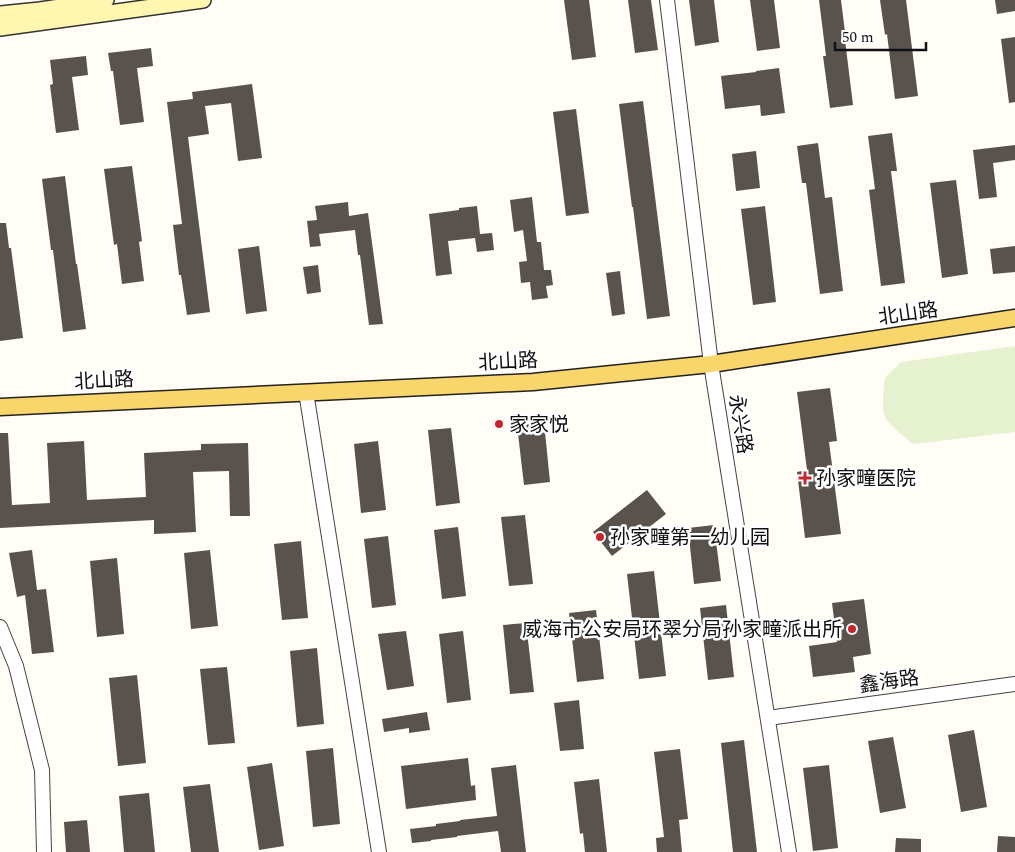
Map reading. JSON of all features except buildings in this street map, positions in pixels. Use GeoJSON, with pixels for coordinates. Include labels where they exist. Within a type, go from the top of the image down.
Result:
{"type":"FeatureCollection","features":[{"type":"Feature","properties":{"kind":"main road"},"geometry":{"type":"LineString","coordinates":[[0,14],[106,0]]}},
{"type":"Feature","properties":{"kind":"main road"},"geometry":{"type":"LineString","coordinates":[[0,28],[204,0]]}},
{"type":"Feature","properties":{"kind":"main road","name":"北山路"},"geometry":{"type":"LineString","coordinates":[[0,407],[532,382],[711,364],[1015,318]]}},
{"type":"Feature","properties":{"kind":"street","name":"永兴路"},"geometry":{"type":"LineString","coordinates":[[668,0],[711,364],[789,852]]}},
{"type":"Feature","properties":{"kind":"street"},"geometry":{"type":"LineString","coordinates":[[306,392],[378,852]]}},
{"type":"Feature","properties":{"kind":"street"},"geometry":{"type":"LineString","coordinates":[[0,627],[16,666],[42,770],[44,852]]}},
{"type":"Feature","properties":{"kind":"street","name":"鑫海路"},"geometry":{"type":"LineString","coordinates":[[768,718],[1015,684]]}},
{"type":"Feature","properties":{"kind":"green space"},"geometry":{"type":"Polygon","coordinates":[[[1015,346],[1015,432],[913,444],[893,427],[885,417],[883,403],[885,378],[901,362],[1015,346]]]}},
{"type":"Feature","properties":{"kind":"place","name":"家家悦"},"geometry":{"type":"Point","coordinates":[499,424]}},
{"type":"Feature","properties":{"kind":"place","name":"孙家疃医院"},"geometry":{"type":"Point","coordinates":[805,478]}},
{"type":"Feature","properties":{"kind":"place","name":"孙家疃第一幼儿园"},"geometry":{"type":"Point","coordinates":[600,537]}},
{"type":"Feature","properties":{"kind":"place","name":"威海市公安局环翠分局孙家疃派出所"},"geometry":{"type":"Point","coordinates":[852,629]}}]}
